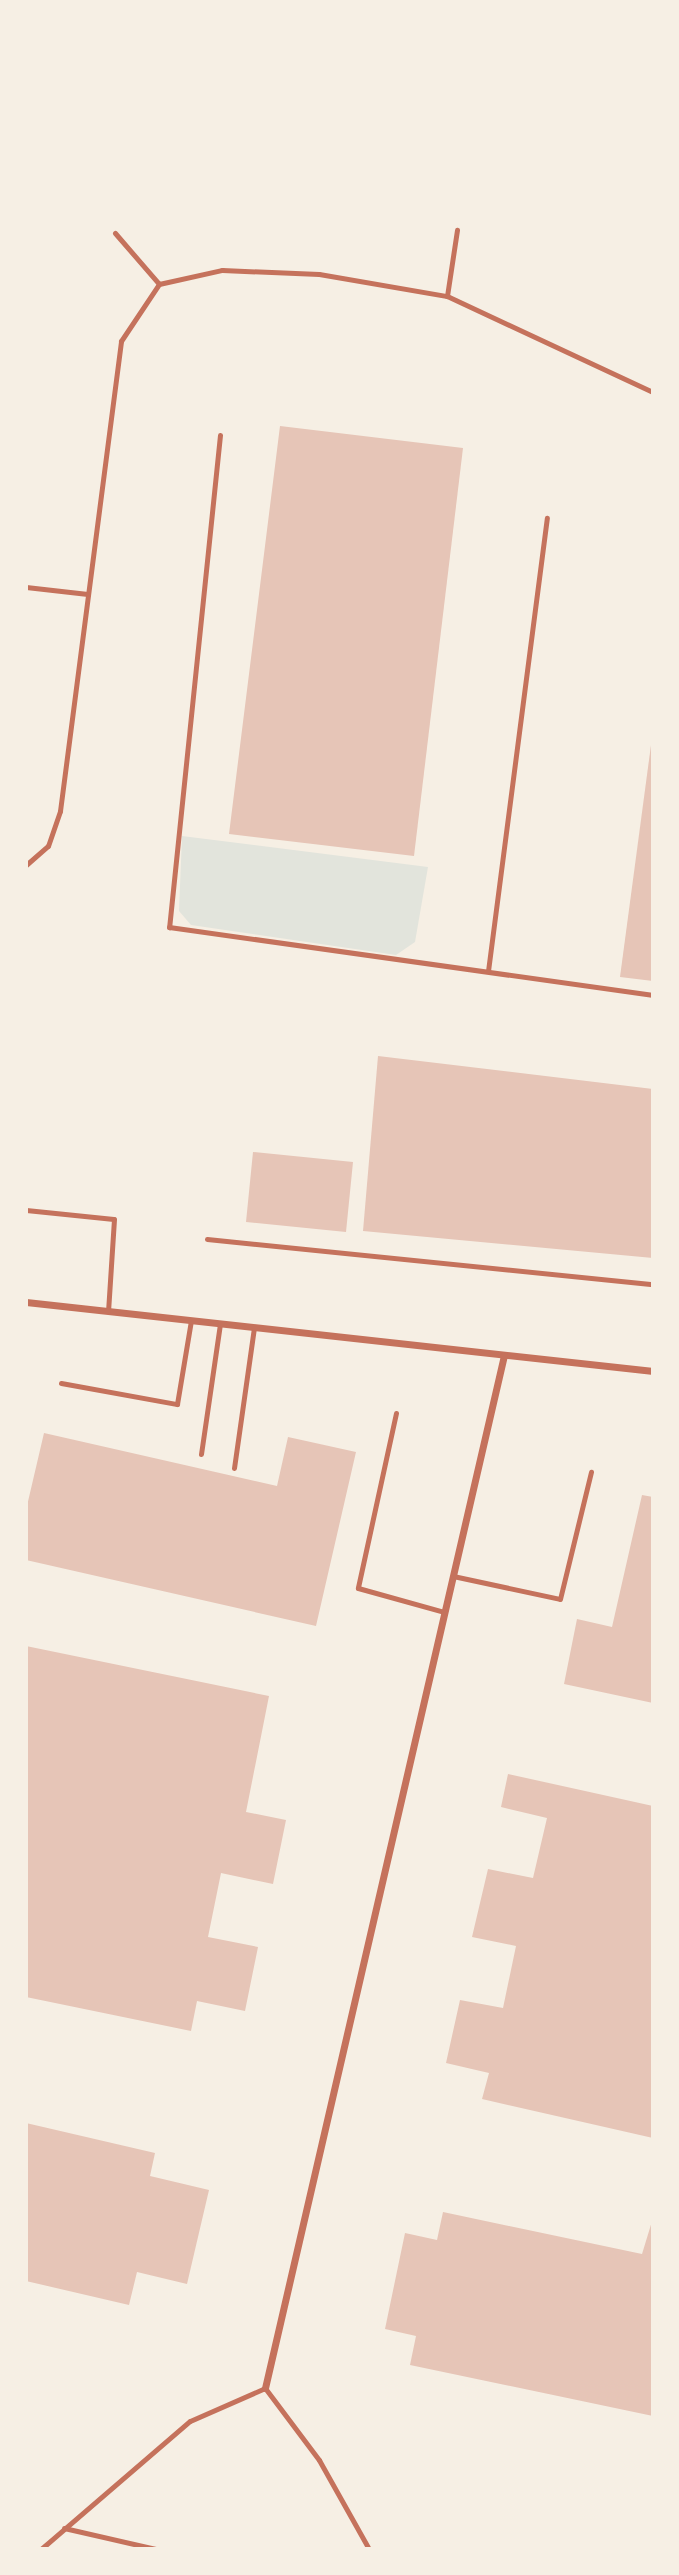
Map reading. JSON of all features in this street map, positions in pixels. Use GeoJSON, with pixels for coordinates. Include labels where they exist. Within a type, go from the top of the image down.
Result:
{"type":"FeatureCollection","features":[{"type":"Feature","properties":{"kind":"street"},"geometry":{"type":"LineString","coordinates":[[26,1302],[653,1371]]}},
{"type":"Feature","properties":{"kind":"street"},"geometry":{"type":"LineString","coordinates":[[265,2388],[504,1355]]}},
{"type":"Feature","properties":{"kind":"lane"},"geometry":{"type":"LineString","coordinates":[[447,296],[457,230]]}},
{"type":"Feature","properties":{"kind":"lane"},"geometry":{"type":"LineString","coordinates":[[115,233],[159,284]]}},
{"type":"Feature","properties":{"kind":"lane"},"geometry":{"type":"LineString","coordinates":[[26,865],[48,846],[60,811],[121,341],[159,284],[222,270],[306,273],[447,296],[653,392]]}},
{"type":"Feature","properties":{"kind":"lane"},"geometry":{"type":"LineString","coordinates":[[220,435],[169,927],[653,995]]}},
{"type":"Feature","properties":{"kind":"lane"},"geometry":{"type":"LineString","coordinates":[[488,971],[547,517]]}},
{"type":"Feature","properties":{"kind":"lane"},"geometry":{"type":"LineString","coordinates":[[26,587],[88,594]]}},
{"type":"Feature","properties":{"kind":"lane"},"geometry":{"type":"LineString","coordinates":[[26,1210],[114,1219],[108,1311]]}},
{"type":"Feature","properties":{"kind":"lane"},"geometry":{"type":"LineString","coordinates":[[207,1239],[653,1284]]}},
{"type":"Feature","properties":{"kind":"lane"},"geometry":{"type":"LineString","coordinates":[[61,1384],[177,1404],[191,1320]]}},
{"type":"Feature","properties":{"kind":"lane"},"geometry":{"type":"LineString","coordinates":[[201,1454],[220,1323]]}},
{"type":"Feature","properties":{"kind":"lane"},"geometry":{"type":"LineString","coordinates":[[234,1468],[254,1327]]}},
{"type":"Feature","properties":{"kind":"lane"},"geometry":{"type":"LineString","coordinates":[[396,1413],[358,1588],[444,1612]]}},
{"type":"Feature","properties":{"kind":"lane"},"geometry":{"type":"LineString","coordinates":[[453,1576],[560,1599],[591,1472]]}},
{"type":"Feature","properties":{"kind":"lane"},"geometry":{"type":"LineString","coordinates":[[41,2549],[190,2421],[265,2388],[319,2460],[369,2549]]}},
{"type":"Feature","properties":{"kind":"lane"},"geometry":{"type":"LineString","coordinates":[[64,2528],[156,2549]]}},
{"type":"Feature","properties":{"kind":"shaded area"},"geometry":{"type":"Polygon","coordinates":[[[182,836],[428,867],[415,942],[396,955],[191,925],[179,911],[182,836]]]}},
{"type":"Feature","properties":{"kind":"building"},"geometry":{"type":"Polygon","coordinates":[[[280,426],[463,448],[414,856],[229,834],[280,426]]]}},
{"type":"Feature","properties":{"kind":"building"},"geometry":{"type":"Polygon","coordinates":[[[653,730],[653,981],[620,977],[653,730]]]}},
{"type":"Feature","properties":{"kind":"building"},"geometry":{"type":"Polygon","coordinates":[[[378,1056],[653,1089],[653,1258],[363,1231],[378,1056]]]}},
{"type":"Feature","properties":{"kind":"building"},"geometry":{"type":"Polygon","coordinates":[[[253,1152],[353,1162],[346,1232],[246,1222],[253,1152]]]}},
{"type":"Feature","properties":{"kind":"building"},"geometry":{"type":"Polygon","coordinates":[[[44,1433],[277,1486],[288,1437],[356,1452],[316,1626],[26,1560],[26,1510],[44,1433]]]}},
{"type":"Feature","properties":{"kind":"building"},"geometry":{"type":"Polygon","coordinates":[[[642,1495],[653,1497],[653,1703],[564,1684],[577,1619],[612,1627],[642,1495]]]}},
{"type":"Feature","properties":{"kind":"building"},"geometry":{"type":"Polygon","coordinates":[[[26,1646],[269,1696],[246,1812],[286,1820],[273,1884],[221,1873],[208,1937],[258,1947],[245,2011],[197,2001],[191,2031],[26,1997],[26,1646]]]}},
{"type":"Feature","properties":{"kind":"building"},"geometry":{"type":"Polygon","coordinates":[[[508,1774],[653,1806],[653,2138],[482,2099],[489,2073],[446,2063],[460,2000],[503,2008],[516,1946],[472,1937],[488,1869],[533,1878],[547,1818],[501,1807],[508,1774]]]}},
{"type":"Feature","properties":{"kind":"building"},"geometry":{"type":"Polygon","coordinates":[[[26,2123],[155,2153],[150,2176],[209,2190],[187,2284],[137,2272],[129,2305],[26,2281],[26,2123]]]}},
{"type":"Feature","properties":{"kind":"building"},"geometry":{"type":"Polygon","coordinates":[[[443,2212],[642,2254],[653,2218],[653,2416],[410,2365],[416,2336],[385,2329],[405,2233],[437,2240],[443,2212]]]}}]}
